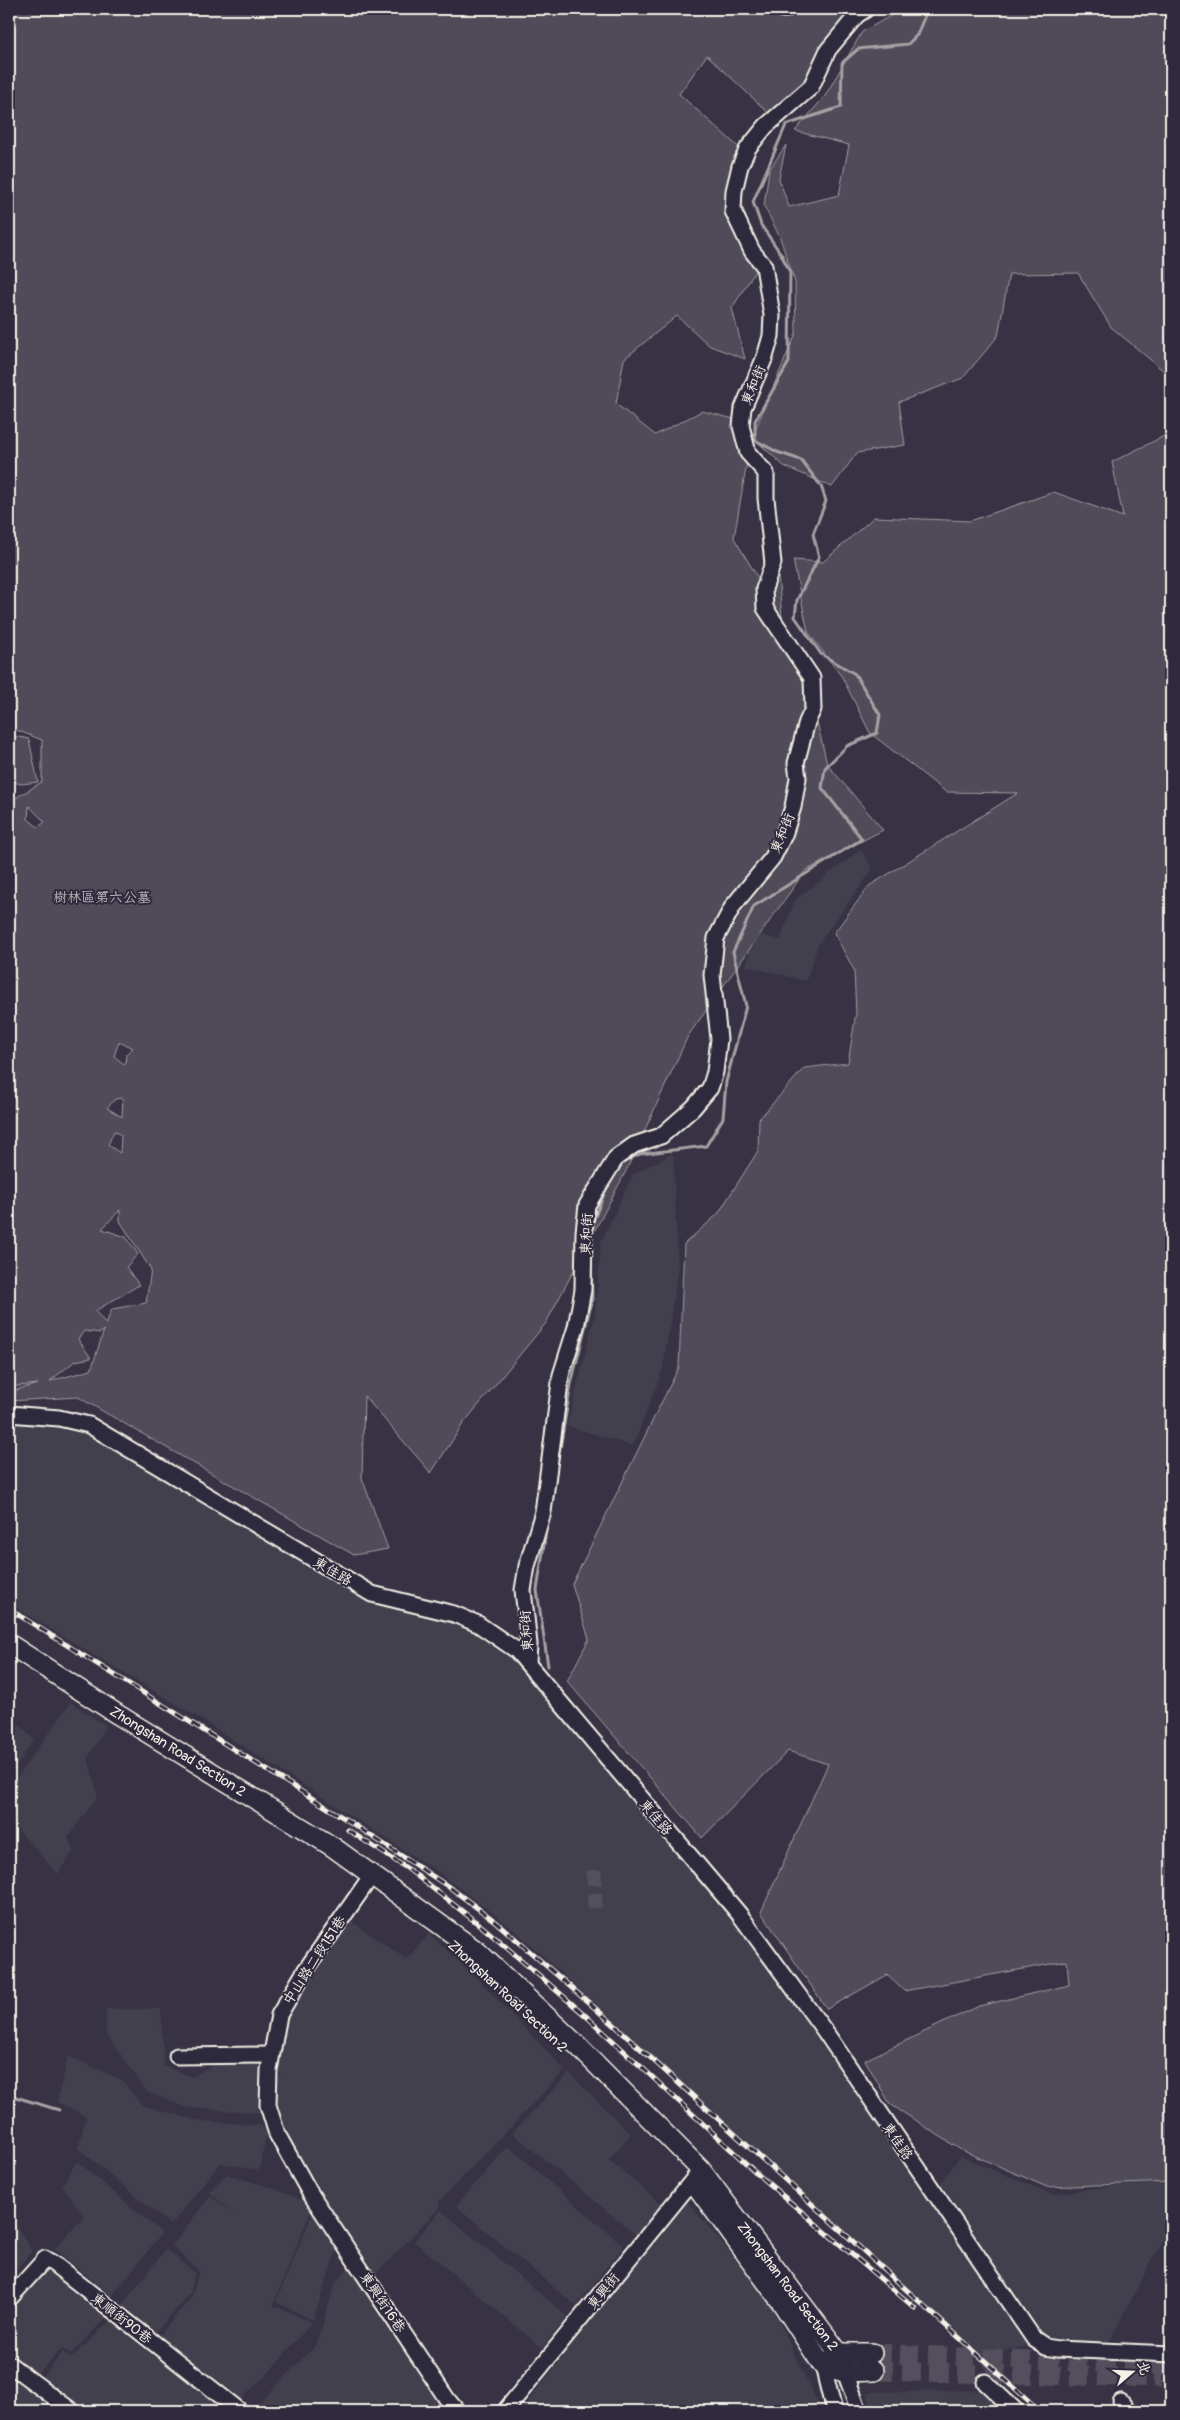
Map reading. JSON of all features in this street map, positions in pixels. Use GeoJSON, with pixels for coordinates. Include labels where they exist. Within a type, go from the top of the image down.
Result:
{"type":"FeatureCollection","features":[{"type":"Feature","properties":{"kind":"main road","name":"Zhongshan Road Section 2"},"geometry":{"type":"LineString","coordinates":[[9,1644],[117,1714],[333,1847],[372,1875],[482,1970],[696,2175],[839,2353],[845,2372]]}},
{"type":"Feature","properties":{"kind":"main road","name":"Zhongshan Road Section 2"},"geometry":{"type":"LineString","coordinates":[[696,2175],[823,2366],[845,2372]]}},
{"type":"Feature","properties":{"kind":"main road"},"geometry":{"type":"LineString","coordinates":[[823,2366],[839,2353],[873,2362],[845,2372]]}},
{"type":"Feature","properties":{"kind":"street","name":"東和街"},"geometry":{"type":"LineString","coordinates":[[528,1663],[529,1644],[523,1590],[527,1566],[543,1512],[561,1375],[576,1327],[583,1290],[584,1232],[587,1205],[616,1158],[634,1145],[661,1136],[693,1108],[710,1088],[715,1072],[719,1039],[712,975],[716,938],[733,906],[773,856],[784,836],[794,807],[798,778],[796,763],[807,722],[813,709],[812,678],[765,608],[764,590],[773,563],[766,498],[766,473],[748,453],[741,426],[743,408],[765,357],[771,336],[772,315],[764,266],[752,251],[733,211],[734,191],[740,166],[748,148],[766,126],[810,87],[828,50],[856,15],[867,10]]}},
{"type":"Feature","properties":{"kind":"street","name":"東佳路"},"geometry":{"type":"LineString","coordinates":[[9,1414],[59,1418],[89,1425],[372,1594],[454,1614],[478,1624],[516,1650],[740,1915],[824,2030],[1034,2339],[1046,2347],[1171,2354]]}},
{"type":"Feature","properties":{"kind":"street","name":"中山路二段151巷"},"geometry":{"type":"LineString","coordinates":[[310,2193],[277,2134],[268,2105],[271,2055],[279,2016],[305,1971],[372,1875]]}},
{"type":"Feature","properties":{"kind":"street"},"geometry":{"type":"LineString","coordinates":[[177,2056],[271,2055]]}},
{"type":"Feature","properties":{"kind":"street","name":"東興街"},"geometry":{"type":"LineString","coordinates":[[505,2411],[696,2175]]}},
{"type":"Feature","properties":{"kind":"street","name":"東興街16巷"},"geometry":{"type":"LineString","coordinates":[[310,2193],[447,2399],[457,2411]]}},
{"type":"Feature","properties":{"kind":"street","name":"東順街90巷"},"geometry":{"type":"LineString","coordinates":[[9,2299],[45,2260],[54,2264],[240,2411]]}},
{"type":"Feature","properties":{"kind":"street"},"geometry":{"type":"LineString","coordinates":[[9,2364],[72,2411]]}},
{"type":"Feature","properties":{"kind":"street"},"geometry":{"type":"LineString","coordinates":[[823,2366],[834,2411]]}},
{"type":"Feature","properties":{"kind":"street"},"geometry":{"type":"LineString","coordinates":[[845,2372],[859,2411]]}},
{"type":"Feature","properties":{"kind":"street"},"geometry":{"type":"LineString","coordinates":[[985,2382],[1016,2411]]}},
{"type":"Feature","properties":{"kind":"shaded area"},"geometry":{"type":"Polygon","coordinates":[[[861,849],[873,869],[819,943],[806,981],[746,966],[755,933],[780,940],[795,900],[861,849]]]}},
{"type":"Feature","properties":{"kind":"shaded area"},"geometry":{"type":"Polygon","coordinates":[[[673,1153],[678,1268],[663,1369],[633,1446],[567,1426],[595,1315],[601,1242],[633,1174],[673,1153]]]}},
{"type":"Feature","properties":{"kind":"shaded area"},"geometry":{"type":"Polygon","coordinates":[[[9,1422],[56,1425],[87,1432],[368,1601],[452,1622],[477,1633],[513,1658],[731,1914],[819,2035],[1028,2346],[981,2355],[511,1927],[435,1870],[202,1720],[9,1604],[9,1422]]]}},
{"type":"Feature","properties":{"kind":"shaded area"},"geometry":{"type":"Polygon","coordinates":[[[71,1702],[106,1726],[88,1758],[98,1796],[68,1837],[74,1850],[58,1874],[9,1820],[9,1788],[71,1702]]]}},
{"type":"Feature","properties":{"kind":"shaded area"},"geometry":{"type":"Polygon","coordinates":[[[9,1712],[34,1740],[9,1777],[9,1712]]]}},
{"type":"Feature","properties":{"kind":"shaded area"},"geometry":{"type":"Polygon","coordinates":[[[348,1919],[406,1959],[429,1934],[471,1972],[565,2070],[439,2202],[439,2208],[373,2277],[349,2241],[283,2127],[274,2087],[280,2075],[277,2065],[283,2028],[306,1983],[348,1919]]]}},
{"type":"Feature","properties":{"kind":"shaded area"},"geometry":{"type":"Polygon","coordinates":[[[106,2009],[161,2009],[164,2066],[192,2077],[223,2059],[258,2060],[264,2113],[187,2108],[147,2092],[106,2034],[106,2009]]]}},
{"type":"Feature","properties":{"kind":"shaded area"},"geometry":{"type":"Polygon","coordinates":[[[68,2056],[122,2080],[142,2105],[199,2121],[259,2125],[268,2130],[259,2170],[220,2163],[171,2225],[78,2148],[86,2117],[57,2102],[68,2056]]]}},
{"type":"Feature","properties":{"kind":"shaded area"},"geometry":{"type":"Polygon","coordinates":[[[569,2073],[631,2134],[609,2160],[662,2205],[636,2235],[512,2133],[569,2073]]]}},
{"type":"Feature","properties":{"kind":"shaded area"},"geometry":{"type":"Polygon","coordinates":[[[508,2146],[624,2246],[576,2306],[456,2206],[508,2146]]]}},
{"type":"Feature","properties":{"kind":"shaded area"},"geometry":{"type":"Polygon","coordinates":[[[960,2156],[1052,2194],[1170,2178],[1171,2224],[1108,2344],[1065,2344],[1040,2333],[941,2183],[960,2156]]]}},
{"type":"Feature","properties":{"kind":"shaded area"},"geometry":{"type":"Polygon","coordinates":[[[77,2161],[162,2233],[112,2296],[54,2249],[84,2217],[62,2185],[77,2161]]]}},
{"type":"Feature","properties":{"kind":"shaded area"},"geometry":{"type":"Polygon","coordinates":[[[227,2174],[273,2188],[304,2201],[312,2208],[273,2305],[312,2322],[272,2369],[240,2400],[159,2336],[192,2296],[199,2271],[172,2246],[210,2196],[236,2215],[209,2192],[227,2174]]]}},
{"type":"Feature","properties":{"kind":"shaded area"},"geometry":{"type":"Polygon","coordinates":[[[684,2197],[770,2301],[821,2411],[524,2411],[523,2408],[684,2197]]]}},
{"type":"Feature","properties":{"kind":"shaded area"},"geometry":{"type":"Polygon","coordinates":[[[314,2210],[338,2246],[313,2320],[276,2302],[314,2210]]]}},
{"type":"Feature","properties":{"kind":"shaded area"},"geometry":{"type":"Polygon","coordinates":[[[441,2210],[568,2317],[542,2348],[414,2241],[441,2210]]]}},
{"type":"Feature","properties":{"kind":"shaded area"},"geometry":{"type":"Polygon","coordinates":[[[9,2213],[32,2251],[9,2278],[9,2213]]]}},
{"type":"Feature","properties":{"kind":"shaded area"},"geometry":{"type":"Polygon","coordinates":[[[166,2249],[195,2273],[190,2294],[154,2334],[120,2307],[166,2249]]]}},
{"type":"Feature","properties":{"kind":"shaded area"},"geometry":{"type":"Polygon","coordinates":[[[350,2265],[430,2387],[450,2411],[251,2411],[316,2345],[335,2284],[350,2265]]]}},
{"type":"Feature","properties":{"kind":"shaded area"},"geometry":{"type":"Polygon","coordinates":[[[49,2272],[108,2316],[71,2354],[62,2348],[35,2377],[9,2360],[9,2310],[40,2273],[49,2272]]]}},
{"type":"Feature","properties":{"kind":"shaded area"},"geometry":{"type":"Polygon","coordinates":[[[112,2319],[227,2411],[79,2411],[39,2382],[63,2352],[71,2358],[112,2319]]]}},
{"type":"Feature","properties":{"kind":"shaded area"},"geometry":{"type":"Polygon","coordinates":[[[9,2372],[57,2411],[9,2411],[9,2372]]]}},
{"type":"Feature","properties":{"kind":"shaded area"},"geometry":{"type":"Polygon","coordinates":[[[986,2390],[1008,2411],[871,2411],[867,2392],[986,2390]]]}},
{"type":"Feature","properties":{"kind":"green space","name":"樹林區第六公墓"},"geometry":{"type":"Polygon","coordinates":[[[9,9],[858,9],[827,45],[777,121],[707,55],[679,94],[752,159],[739,196],[761,262],[732,308],[745,359],[710,346],[677,316],[624,359],[616,404],[655,435],[702,411],[738,420],[747,462],[734,538],[761,583],[777,565],[782,617],[812,674],[814,709],[827,764],[883,830],[805,871],[688,1036],[626,1171],[546,1323],[463,1424],[431,1473],[364,1396],[362,1478],[388,1549],[354,1555],[78,1397],[9,1401],[9,1392],[38,1384],[9,1387],[9,802],[42,782],[42,740],[9,727],[9,9]],[[29,806],[28,819],[38,827],[45,822],[29,806]],[[119,1042],[114,1056],[125,1065],[126,1054],[133,1048],[119,1042]],[[123,1098],[115,1099],[107,1108],[122,1117],[123,1098]],[[114,1131],[108,1145],[120,1153],[121,1135],[114,1131]],[[120,1210],[102,1229],[126,1237],[138,1254],[126,1267],[139,1285],[95,1311],[106,1324],[112,1309],[146,1303],[151,1270],[120,1221],[120,1210]],[[104,1330],[100,1333],[84,1331],[78,1339],[91,1358],[75,1361],[50,1381],[91,1370],[104,1330]]]}},
{"type":"Feature","properties":{"kind":"green space"},"geometry":{"type":"Polygon","coordinates":[[[903,9],[1171,9],[1171,377],[1111,327],[1078,273],[1009,274],[998,336],[963,378],[899,402],[905,445],[857,453],[832,487],[784,466],[752,437],[796,333],[795,282],[779,235],[764,206],[769,170],[786,145],[779,179],[789,207],[839,195],[849,145],[795,131],[825,96],[862,32],[903,9]]]}},
{"type":"Feature","properties":{"kind":"green space"},"geometry":{"type":"Polygon","coordinates":[[[1171,417],[1171,2182],[1047,2187],[961,2150],[890,2104],[865,2060],[979,2006],[1069,1985],[1067,1961],[904,1991],[887,1975],[827,2009],[761,1912],[828,1764],[788,1751],[702,1838],[567,1681],[589,1639],[572,1584],[679,1367],[684,1244],[718,1214],[758,1151],[759,1119],[804,1068],[848,1063],[856,1013],[854,970],[834,933],[869,886],[1018,793],[946,792],[870,733],[842,677],[808,632],[793,560],[823,562],[874,517],[970,521],[1054,492],[1123,517],[1112,462],[1166,435],[1171,417]]]}},
{"type":"Feature","properties":{"kind":"green space"},"geometry":{"type":"Polygon","coordinates":[[[9,735],[29,739],[38,782],[21,784],[9,781],[9,735]]]}},
{"type":"Feature","properties":{"kind":"waterway"},"geometry":{"type":"LineString","coordinates":[[620,1164],[640,1154],[706,1146],[723,1118],[726,1082],[746,1006],[733,952],[754,906],[862,839],[822,788],[825,768],[847,746],[877,733],[880,715],[855,674],[821,654],[795,617],[797,600],[819,557],[813,534],[826,501],[821,486],[801,460],[777,452],[755,440],[755,421],[789,362],[790,272],[781,254],[761,225],[753,202],[786,125],[841,107],[842,63],[858,49],[908,44],[917,35],[927,10],[930,9]]}},
{"type":"Feature","properties":{"kind":"waterway"},"geometry":{"type":"LineString","coordinates":[[592,1224],[608,1184]]}},
{"type":"Feature","properties":{"kind":"waterway"},"geometry":{"type":"LineString","coordinates":[[554,1483],[571,1384],[592,1300],[591,1260]]}},
{"type":"Feature","properties":{"kind":"waterway"},"geometry":{"type":"LineString","coordinates":[[548,1519],[537,1590],[548,1666]]}},
{"type":"Feature","properties":{"kind":"waterway"},"geometry":{"type":"LineString","coordinates":[[9,2095],[59,2110]]}},
{"type":"Feature","properties":{"kind":"tunnel"},"geometry":{"type":"LineString","coordinates":[[594,1870],[595,1908]]}},
{"type":"Feature","properties":{"kind":"tunnel"},"geometry":{"type":"LineString","coordinates":[[872,2353],[1171,2366]]}},
{"type":"Feature","properties":{"kind":"tunnel"},"geometry":{"type":"LineString","coordinates":[[874,2371],[1162,2378]]}},
{"type":"Feature","properties":{"kind":"railway"},"geometry":{"type":"LineString","coordinates":[[9,1609],[347,1820],[452,1889],[496,1922],[619,2029],[1040,2411]]}},
{"type":"Feature","properties":{"kind":"railway"},"geometry":{"type":"LineString","coordinates":[[348,1830],[408,1869],[485,1929],[585,2015],[763,2179],[915,2308]]}}]}
